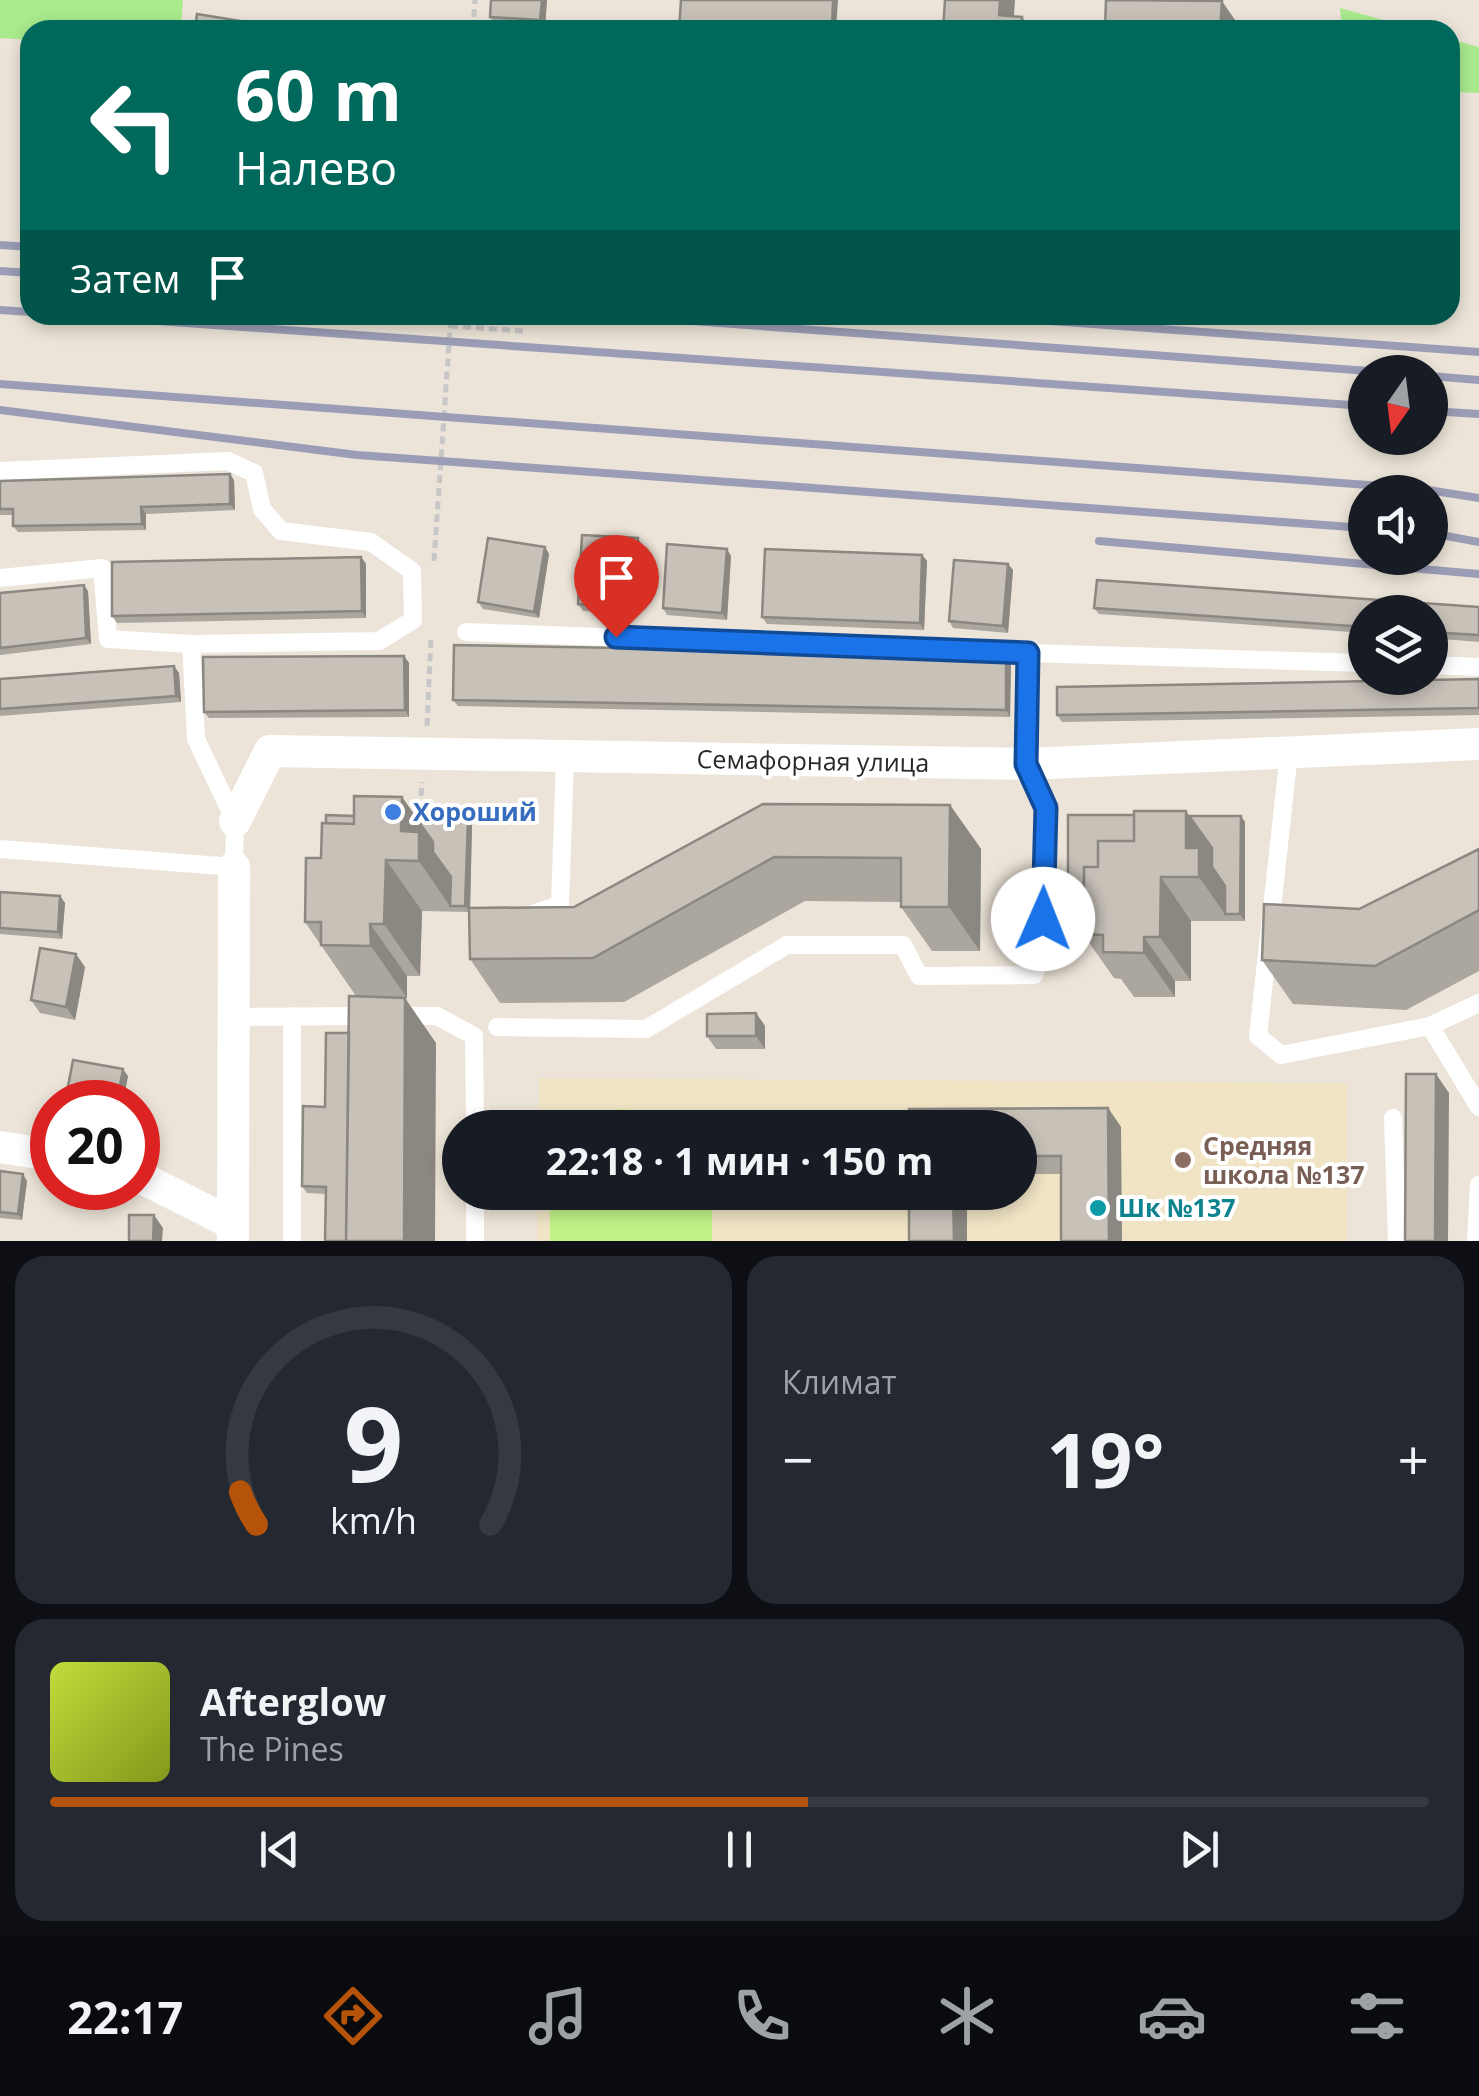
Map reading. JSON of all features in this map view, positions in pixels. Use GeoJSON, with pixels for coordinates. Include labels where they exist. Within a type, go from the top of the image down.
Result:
{"type":"FeatureCollection","features":[{"type":"Feature","properties":{"kind":"street","name":"Семафорная улица"},"geometry":{"type":"LineString","coordinates":[[234,821],[270,751],[1026,764],[1479,744]]}},
{"type":"Feature","properties":{"kind":"street","name":"Семафорная улица"},"geometry":{"type":"LineString","coordinates":[[233,1232],[234,867]]}},
{"type":"Feature","properties":{"kind":"street"},"geometry":{"type":"LineString","coordinates":[[0,1147],[30,1152]]}},
{"type":"Feature","properties":{"kind":"street"},"geometry":{"type":"LineString","coordinates":[[160,1189],[233,1232]]}},
{"type":"Feature","properties":{"kind":"lane"},"geometry":{"type":"LineString","coordinates":[[0,471],[228,461],[254,473],[262,509],[281,532],[371,542],[412,571],[413,620],[379,642],[191,644],[108,640],[102,568],[0,578]]}},
{"type":"Feature","properties":{"kind":"lane"},"geometry":{"type":"LineString","coordinates":[[466,632],[1348,663]]}},
{"type":"Feature","properties":{"kind":"lane"},"geometry":{"type":"LineString","coordinates":[[191,644],[196,739],[234,821]]}},
{"type":"Feature","properties":{"kind":"lane"},"geometry":{"type":"LineString","coordinates":[[497,1026],[646,1029],[787,945],[903,945],[919,976],[1034,975],[1042,956],[1046,808],[1026,764],[1028,653]]}},
{"type":"Feature","properties":{"kind":"lane"},"geometry":{"type":"LineString","coordinates":[[1448,666],[1479,667]]}},
{"type":"Feature","properties":{"kind":"lane"},"geometry":{"type":"LineString","coordinates":[[1289,753],[1258,1036],[1281,1054],[1430,1026],[1479,1003]]}},
{"type":"Feature","properties":{"kind":"lane"},"geometry":{"type":"LineString","coordinates":[[508,921],[560,906],[565,758]]}},
{"type":"Feature","properties":{"kind":"lane","name":"Семафорная улица"},"geometry":{"type":"LineString","coordinates":[[234,821],[234,867]]}},
{"type":"Feature","properties":{"kind":"lane"},"geometry":{"type":"LineString","coordinates":[[0,849],[234,867]]}},
{"type":"Feature","properties":{"kind":"lane"},"geometry":{"type":"LineString","coordinates":[[292,1016],[292,1241]]}},
{"type":"Feature","properties":{"kind":"lane"},"geometry":{"type":"LineString","coordinates":[[235,1017],[437,1016],[474,1036],[474,1110]]}},
{"type":"Feature","properties":{"kind":"lane"},"geometry":{"type":"LineString","coordinates":[[1430,1026],[1479,1107]]}},
{"type":"Feature","properties":{"kind":"lane"},"geometry":{"type":"LineString","coordinates":[[1393,1118],[1398,1241]]}},
{"type":"Feature","properties":{"kind":"lane"},"geometry":{"type":"LineString","coordinates":[[1476,1241],[1479,1185]]}},
{"type":"Feature","properties":{"kind":"lane"},"geometry":{"type":"LineString","coordinates":[[475,1210],[475,1241]]}},
{"type":"Feature","properties":{"kind":"path"},"geometry":{"type":"LineString","coordinates":[[435,537],[450,326],[524,331]]}},
{"type":"Feature","properties":{"kind":"shaded area","name":"Средняя школа №137"},"geometry":{"type":"Polygon","coordinates":[[[539,1078],[1347,1083],[1347,1241],[537,1241],[537,1210],[1037,1210],[1037,1110],[538,1110],[539,1078]]]}},
{"type":"Feature","properties":{"kind":"green space"},"geometry":{"type":"Polygon","coordinates":[[[0,0],[183,0],[182,20],[20,20],[20,39],[0,38],[0,0]]]}},
{"type":"Feature","properties":{"kind":"green space"},"geometry":{"type":"Polygon","coordinates":[[[1340,8],[1383,20],[1341,20],[1340,8]]]}},
{"type":"Feature","properties":{"kind":"green space"},"geometry":{"type":"Polygon","coordinates":[[[1460,42],[1479,47],[1479,93],[1460,92],[1460,42]]]}},
{"type":"Feature","properties":{"kind":"green space"},"geometry":{"type":"Polygon","coordinates":[[[550,1210],[712,1210],[712,1241],[550,1241],[550,1210]]]}},
{"type":"Feature","properties":{"kind":"building"},"geometry":{"type":"Polygon","coordinates":[[[491,0],[542,0],[540,20],[490,17],[491,0]]]}},
{"type":"Feature","properties":{"kind":"building"},"geometry":{"type":"Polygon","coordinates":[[[681,0],[833,0],[832,20],[680,20],[681,0]]]}},
{"type":"Feature","properties":{"kind":"building"},"geometry":{"type":"Polygon","coordinates":[[[945,0],[1000,0],[999,15],[1022,17],[1022,20],[944,20],[945,0]]]}},
{"type":"Feature","properties":{"kind":"building"},"geometry":{"type":"Polygon","coordinates":[[[1106,0],[1222,1],[1221,20],[1105,20],[1106,0]]]}},
{"type":"Feature","properties":{"kind":"building"},"geometry":{"type":"Polygon","coordinates":[[[197,14],[234,20],[196,20],[197,14]]]}},
{"type":"Feature","properties":{"kind":"building"},"geometry":{"type":"Polygon","coordinates":[[[230,474],[230,504],[141,507],[142,524],[13,526],[13,509],[0,509],[0,481],[230,474]]]}},
{"type":"Feature","properties":{"kind":"building"},"geometry":{"type":"Polygon","coordinates":[[[582,535],[638,538],[633,608],[578,604],[582,535]]]}},
{"type":"Feature","properties":{"kind":"building"},"geometry":{"type":"Polygon","coordinates":[[[488,538],[545,547],[534,612],[478,602],[488,538]]]}},
{"type":"Feature","properties":{"kind":"building"},"geometry":{"type":"Polygon","coordinates":[[[667,544],[727,549],[722,613],[663,608],[667,544]]]}},
{"type":"Feature","properties":{"kind":"building"},"geometry":{"type":"Polygon","coordinates":[[[765,549],[922,555],[920,623],[762,617],[765,549]]]}},
{"type":"Feature","properties":{"kind":"building"},"geometry":{"type":"Polygon","coordinates":[[[361,557],[362,611],[112,616],[112,562],[361,557]]]}},
{"type":"Feature","properties":{"kind":"building"},"geometry":{"type":"Polygon","coordinates":[[[954,560],[1008,564],[1003,626],[949,621],[954,560]]]}},
{"type":"Feature","properties":{"kind":"building"},"geometry":{"type":"Polygon","coordinates":[[[1097,580],[1348,598],[1348,626],[1094,608],[1097,580]]]}},
{"type":"Feature","properties":{"kind":"building"},"geometry":{"type":"Polygon","coordinates":[[[84,585],[86,638],[0,648],[0,593],[84,585]]]}},
{"type":"Feature","properties":{"kind":"building"},"geometry":{"type":"Polygon","coordinates":[[[1448,605],[1479,607],[1479,635],[1448,633],[1448,605]]]}},
{"type":"Feature","properties":{"kind":"building"},"geometry":{"type":"Polygon","coordinates":[[[454,645],[1006,655],[1006,710],[453,700],[454,645]]]}},
{"type":"Feature","properties":{"kind":"building"},"geometry":{"type":"Polygon","coordinates":[[[404,656],[405,710],[204,712],[203,657],[404,656]]]}},
{"type":"Feature","properties":{"kind":"building"},"geometry":{"type":"Polygon","coordinates":[[[174,666],[176,696],[0,709],[0,679],[174,666]]]}},
{"type":"Feature","properties":{"kind":"building"},"geometry":{"type":"Polygon","coordinates":[[[1479,679],[1479,708],[1057,715],[1057,687],[1348,681],[1348,695],[1448,695],[1448,680],[1479,679]]]}},
{"type":"Feature","properties":{"kind":"building"},"geometry":{"type":"Polygon","coordinates":[[[354,796],[402,797],[401,831],[419,832],[419,861],[386,860],[384,924],[370,924],[371,946],[321,945],[321,922],[305,922],[306,858],[321,858],[322,823],[354,824],[354,796]]]}},
{"type":"Feature","properties":{"kind":"building"},"geometry":{"type":"Polygon","coordinates":[[[763,804],[950,805],[949,907],[901,907],[901,858],[774,857],[593,958],[470,959],[469,908],[574,907],[763,804]]]}},
{"type":"Feature","properties":{"kind":"building"},"geometry":{"type":"Polygon","coordinates":[[[1134,811],[1186,811],[1186,848],[1199,848],[1199,877],[1161,877],[1160,937],[1144,937],[1144,953],[1103,952],[1103,935],[1083,934],[1084,867],[1098,867],[1098,841],[1134,841],[1134,811]]]}},
{"type":"Feature","properties":{"kind":"building"},"geometry":{"type":"Polygon","coordinates":[[[326,815],[354,816],[354,824],[326,823],[326,815]]]}},
{"type":"Feature","properties":{"kind":"building"},"geometry":{"type":"Polygon","coordinates":[[[1068,815],[1134,815],[1134,841],[1098,841],[1098,867],[1084,867],[1084,905],[1068,905],[1068,815]]]}},
{"type":"Feature","properties":{"kind":"building"},"geometry":{"type":"Polygon","coordinates":[[[1189,816],[1241,816],[1240,914],[1225,914],[1225,886],[1212,867],[1212,848],[1189,816]]]}},
{"type":"Feature","properties":{"kind":"building"},"geometry":{"type":"Polygon","coordinates":[[[416,818],[468,819],[465,906],[450,906],[451,877],[416,818]]]}},
{"type":"Feature","properties":{"kind":"building"},"geometry":{"type":"Polygon","coordinates":[[[1479,849],[1479,910],[1375,966],[1262,960],[1264,904],[1359,909],[1479,849]]]}},
{"type":"Feature","properties":{"kind":"building"},"geometry":{"type":"Polygon","coordinates":[[[0,892],[60,896],[58,932],[0,928],[0,892]]]}},
{"type":"Feature","properties":{"kind":"building"},"geometry":{"type":"Polygon","coordinates":[[[40,948],[76,954],[66,1007],[31,1000],[40,948]]]}},
{"type":"Feature","properties":{"kind":"building"},"geometry":{"type":"Polygon","coordinates":[[[349,996],[405,998],[404,1241],[346,1241],[349,996]]]}},
{"type":"Feature","properties":{"kind":"building"},"geometry":{"type":"Polygon","coordinates":[[[756,1013],[756,1036],[707,1036],[707,1014],[756,1013]]]}},
{"type":"Feature","properties":{"kind":"building"},"geometry":{"type":"Polygon","coordinates":[[[326,1033],[349,1033],[346,1241],[325,1241],[326,1187],[302,1186],[303,1106],[325,1107],[326,1033]]]}},
{"type":"Feature","properties":{"kind":"building"},"geometry":{"type":"Polygon","coordinates":[[[73,1060],[123,1069],[121,1080],[69,1080],[73,1060]]]}},
{"type":"Feature","properties":{"kind":"building"},"geometry":{"type":"Polygon","coordinates":[[[1406,1074],[1436,1074],[1435,1241],[1405,1241],[1406,1074]]]}},
{"type":"Feature","properties":{"kind":"building","name":"Шк №137"},"geometry":{"type":"Polygon","coordinates":[[[1108,1108],[1109,1241],[1061,1241],[1061,1156],[1037,1156],[1037,1110],[909,1109],[1108,1108]]]}},
{"type":"Feature","properties":{"kind":"building"},"geometry":{"type":"Polygon","coordinates":[[[0,1171],[23,1174],[18,1214],[0,1212],[0,1171]]]}},
{"type":"Feature","properties":{"kind":"building"},"geometry":{"type":"Polygon","coordinates":[[[909,1210],[953,1210],[954,1241],[909,1241],[909,1210]]]}},
{"type":"Feature","properties":{"kind":"building"},"geometry":{"type":"Polygon","coordinates":[[[129,1215],[154,1215],[153,1241],[129,1241],[129,1215]]]}},
{"type":"Feature","properties":{"kind":"railway"},"geometry":{"type":"LineString","coordinates":[[0,245],[20,246]]}},
{"type":"Feature","properties":{"kind":"railway"},"geometry":{"type":"LineString","coordinates":[[0,271],[20,272]]}},
{"type":"Feature","properties":{"kind":"railway"},"geometry":{"type":"LineString","coordinates":[[0,310],[20,311]]}},
{"type":"Feature","properties":{"kind":"railway"},"geometry":{"type":"LineString","coordinates":[[215,325],[1348,405]]}},
{"type":"Feature","properties":{"kind":"railway"},"geometry":{"type":"LineString","coordinates":[[746,325],[1348,369]]}},
{"type":"Feature","properties":{"kind":"railway"},"geometry":{"type":"LineString","coordinates":[[1107,325],[1479,352]]}},
{"type":"Feature","properties":{"kind":"railway"},"geometry":{"type":"LineString","coordinates":[[1448,377],[1479,380]]}},
{"type":"Feature","properties":{"kind":"railway"},"geometry":{"type":"LineString","coordinates":[[0,384],[1422,489],[1479,498]]}},
{"type":"Feature","properties":{"kind":"railway"},"geometry":{"type":"LineString","coordinates":[[0,410],[357,455],[1348,527]]}},
{"type":"Feature","properties":{"kind":"railway"},"geometry":{"type":"LineString","coordinates":[[1448,412],[1479,414]]}},
{"type":"Feature","properties":{"kind":"railway"},"geometry":{"type":"LineString","coordinates":[[1448,536],[1479,542]]}},
{"type":"Feature","properties":{"kind":"railway"},"geometry":{"type":"LineString","coordinates":[[1099,541],[1479,574]]}},
{"type":"Feature","properties":{"kind":"place","name":"Хороший"},"geometry":{"type":"Point","coordinates":[393,812]}},
{"type":"Feature","properties":{"kind":"place","name":"Средняя школа №137"},"geometry":{"type":"Point","coordinates":[1183,1160]}},
{"type":"Feature","properties":{"kind":"place","name":"Шк №137"},"geometry":{"type":"Point","coordinates":[1098,1208]}},
{"type":"Feature","properties":{"kind":"route"},"geometry":{"type":"LineString","coordinates":[[616,637],[1028,653],[1026,764],[1046,808],[1043,919]]}}]}
